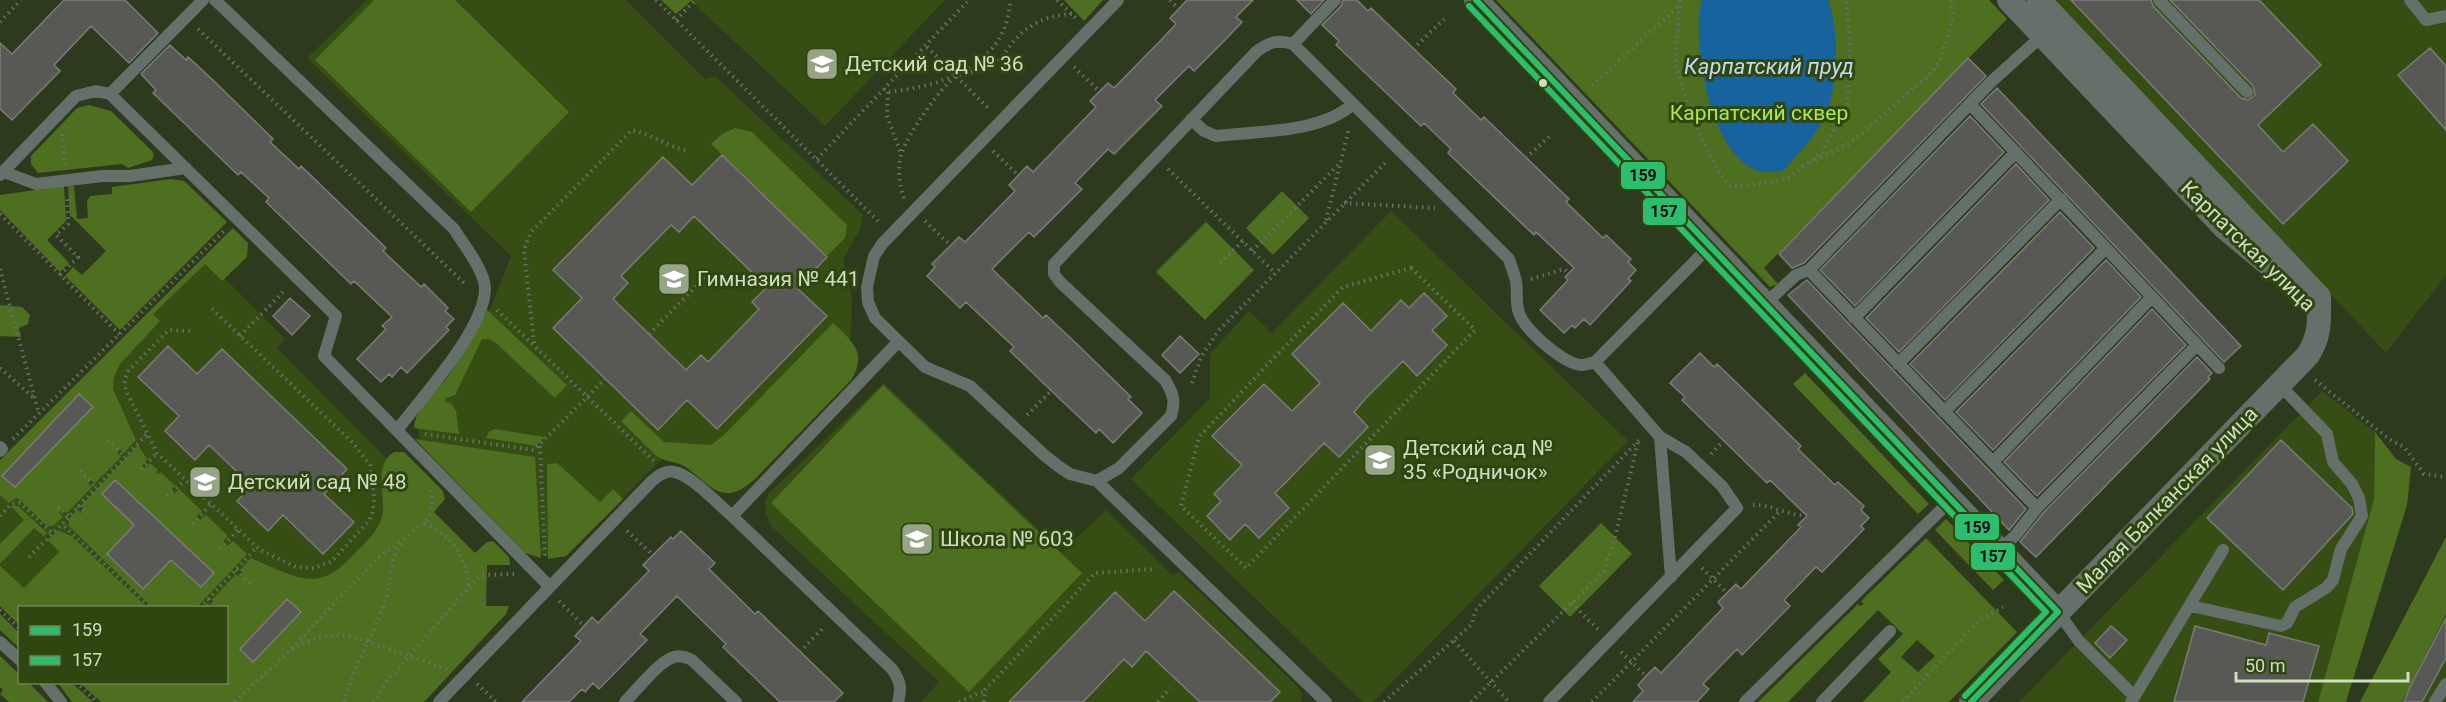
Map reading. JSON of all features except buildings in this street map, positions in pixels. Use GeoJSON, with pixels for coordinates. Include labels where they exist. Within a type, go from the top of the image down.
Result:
{"type":"FeatureCollection","features":[{"type":"Feature","properties":{"kind":"street"},"geometry":{"type":"LineString","coordinates":[[1476,0],[2058,612]]}},
{"type":"Feature","properties":{"kind":"street","name":"Карпатская улица"},"geometry":{"type":"LineString","coordinates":[[2008,0],[2050,28],[2225,228],[2275,269],[2319,315]]}},
{"type":"Feature","properties":{"kind":"street","name":"Карпатская улица"},"geometry":{"type":"LineString","coordinates":[[2039,0],[2050,28]]}},
{"type":"Feature","properties":{"kind":"street","name":"Малая Балканская улица"},"geometry":{"type":"LineString","coordinates":[[1971,702],[2308,355],[2319,328],[2319,315]]}},
{"type":"Feature","properties":{"kind":"lane"},"geometry":{"type":"LineString","coordinates":[[110,94],[203,0]]}},
{"type":"Feature","properties":{"kind":"lane"},"geometry":{"type":"LineString","coordinates":[[215,0],[454,229],[482,275],[485,289],[477,319],[460,347],[398,429]]}},
{"type":"Feature","properties":{"kind":"lane"},"geometry":{"type":"LineString","coordinates":[[1119,0],[891,234],[874,256],[867,286],[868,302],[874,318],[925,367],[970,386],[1042,454],[1070,474],[1097,481],[1322,701]]}},
{"type":"Feature","properties":{"kind":"lane"},"geometry":{"type":"LineString","coordinates":[[1293,44],[1335,0]]}},
{"type":"Feature","properties":{"kind":"lane"},"geometry":{"type":"LineString","coordinates":[[2159,0],[2247,92]]}},
{"type":"Feature","properties":{"kind":"lane"},"geometry":{"type":"LineString","coordinates":[[2410,0],[2426,20],[2446,16]]}},
{"type":"Feature","properties":{"kind":"lane"},"geometry":{"type":"LineString","coordinates":[[1765,304],[1796,275],[1809,270],[1970,104],[2050,28]]}},
{"type":"Feature","properties":{"kind":"lane"},"geometry":{"type":"LineString","coordinates":[[1097,481],[1119,468],[1172,416],[1175,404],[1173,392],[1165,380],[1060,282],[1054,274],[1054,264],[1191,118],[1257,51],[1268,43],[1280,40],[1293,44],[1509,259],[1515,280],[1520,316],[1527,326],[1569,362],[1582,365],[1595,362],[1710,246]]}},
{"type":"Feature","properties":{"kind":"lane"},"geometry":{"type":"LineString","coordinates":[[186,168],[130,176],[102,176],[36,184],[2,174],[76,96],[96,91],[110,94],[186,168],[336,316],[324,356],[398,429],[550,587]]}},
{"type":"Feature","properties":{"kind":"lane"},"geometry":{"type":"LineString","coordinates":[[1191,118],[1204,132],[1216,136],[1311,125],[1335,117],[1353,104]]}},
{"type":"Feature","properties":{"kind":"lane"},"geometry":{"type":"LineString","coordinates":[[1970,104],[2219,368]]}},
{"type":"Feature","properties":{"kind":"lane"},"geometry":{"type":"LineString","coordinates":[[1854,318],[2016,152]]}},
{"type":"Feature","properties":{"kind":"lane"},"geometry":{"type":"LineString","coordinates":[[1898,364],[2061,199]]}},
{"type":"Feature","properties":{"kind":"lane"},"geometry":{"type":"LineString","coordinates":[[1944,412],[2105,249]]}},
{"type":"Feature","properties":{"kind":"lane"},"geometry":{"type":"LineString","coordinates":[[1809,270],[2037,508]]}},
{"type":"Feature","properties":{"kind":"lane"},"geometry":{"type":"LineString","coordinates":[[1993,462],[2151,298]]}},
{"type":"Feature","properties":{"kind":"lane"},"geometry":{"type":"LineString","coordinates":[[732,516],[898,342]]}},
{"type":"Feature","properties":{"kind":"lane"},"geometry":{"type":"LineString","coordinates":[[1999,550],[2015,536],[2037,508],[2198,345]]}},
{"type":"Feature","properties":{"kind":"lane"},"geometry":{"type":"LineString","coordinates":[[1549,702],[1737,508],[1722,486],[1686,452],[1656,432],[1595,362]]}},
{"type":"Feature","properties":{"kind":"lane"},"geometry":{"type":"LineString","coordinates":[[2191,606],[2280,626],[2287,623],[2295,607],[2326,588],[2333,580],[2341,549],[2362,516],[2359,498],[2352,484],[2333,462],[2327,434],[2279,384]]}},
{"type":"Feature","properties":{"kind":"lane"},"geometry":{"type":"LineString","coordinates":[[1656,432],[1671,577]]}},
{"type":"Feature","properties":{"kind":"lane"},"geometry":{"type":"LineString","coordinates":[[439,702],[652,481],[662,473],[674,471],[685,476],[732,516],[892,669],[899,679],[901,692],[898,702]]}},
{"type":"Feature","properties":{"kind":"lane"},"geometry":{"type":"LineString","coordinates":[[1745,702],[1951,500]]}},
{"type":"Feature","properties":{"kind":"lane"},"geometry":{"type":"LineString","coordinates":[[2058,612],[2079,641],[2132,699],[2191,606],[2223,550]]}},
{"type":"Feature","properties":{"kind":"lane"},"geometry":{"type":"LineString","coordinates":[[1822,702],[1890,631]]}},
{"type":"Feature","properties":{"kind":"lane"},"geometry":{"type":"LineString","coordinates":[[0,642],[18,658]]}},
{"type":"Feature","properties":{"kind":"lane"},"geometry":{"type":"LineString","coordinates":[[625,702],[666,661],[675,657],[692,660],[736,702]]}},
{"type":"Feature","properties":{"kind":"lane"},"geometry":{"type":"LineString","coordinates":[[47,684],[61,702]]}},
{"type":"Feature","properties":{"kind":"lane"},"geometry":{"type":"LineString","coordinates":[[2435,702],[2446,684]]}},
{"type":"Feature","properties":{"kind":"path"},"geometry":{"type":"LineString","coordinates":[[0,22],[21,0]]}},
{"type":"Feature","properties":{"kind":"path"},"geometry":{"type":"LineString","coordinates":[[656,0],[891,234]]}},
{"type":"Feature","properties":{"kind":"path"},"geometry":{"type":"LineString","coordinates":[[676,20],[695,0]]}},
{"type":"Feature","properties":{"kind":"path"},"geometry":{"type":"LineString","coordinates":[[817,159],[886,91],[969,0]]}},
{"type":"Feature","properties":{"kind":"path"},"geometry":{"type":"LineString","coordinates":[[901,154],[909,136],[956,76],[977,63],[995,44],[1005,27],[1010,0]]}},
{"type":"Feature","properties":{"kind":"path"},"geometry":{"type":"LineString","coordinates":[[1170,0],[1179,9]]}},
{"type":"Feature","properties":{"kind":"path"},"geometry":{"type":"LineString","coordinates":[[1679,3],[1675,63],[1695,124],[1715,166],[1730,186],[1761,184],[1788,178],[1822,152],[1848,102],[1850,41],[1846,0]]}},
{"type":"Feature","properties":{"kind":"path"},"geometry":{"type":"LineString","coordinates":[[1802,167],[1850,143],[1928,76],[1940,62],[1953,16],[1950,0]]}},
{"type":"Feature","properties":{"kind":"path"},"geometry":{"type":"LineString","coordinates":[[1060,2],[1089,31]]}},
{"type":"Feature","properties":{"kind":"path"},"geometry":{"type":"LineString","coordinates":[[1592,86],[1679,3]]}},
{"type":"Feature","properties":{"kind":"path"},"geometry":{"type":"LineString","coordinates":[[886,91],[928,86],[991,67],[1002,58],[1022,31],[1035,21],[1051,15],[1072,14]]}},
{"type":"Feature","properties":{"kind":"path"},"geometry":{"type":"LineString","coordinates":[[186,18],[482,301],[492,305],[589,396],[657,463],[662,473]]}},
{"type":"Feature","properties":{"kind":"path"},"geometry":{"type":"LineString","coordinates":[[1413,49],[1444,19]]}},
{"type":"Feature","properties":{"kind":"path"},"geometry":{"type":"LineString","coordinates":[[927,47],[1001,120]]}},
{"type":"Feature","properties":{"kind":"path"},"geometry":{"type":"LineString","coordinates":[[1064,56],[1100,92]]}},
{"type":"Feature","properties":{"kind":"path"},"geometry":{"type":"LineString","coordinates":[[886,91],[887,116],[901,154],[901,189],[906,202],[950,245]]}},
{"type":"Feature","properties":{"kind":"path"},"geometry":{"type":"LineString","coordinates":[[1325,222],[1353,104]]}},
{"type":"Feature","properties":{"kind":"path"},"geometry":{"type":"LineString","coordinates":[[534,344],[524,250],[531,232],[632,130],[644,132],[674,148],[688,151]]}},
{"type":"Feature","properties":{"kind":"path"},"geometry":{"type":"LineString","coordinates":[[1526,158],[1552,134]]}},
{"type":"Feature","properties":{"kind":"path"},"geometry":{"type":"LineString","coordinates":[[982,140],[1018,175]]}},
{"type":"Feature","properties":{"kind":"path"},"geometry":{"type":"LineString","coordinates":[[1192,383],[1200,357],[1218,331],[1399,150]]}},
{"type":"Feature","properties":{"kind":"path"},"geometry":{"type":"LineString","coordinates":[[1155,156],[1275,273]]}},
{"type":"Feature","properties":{"kind":"path"},"geometry":{"type":"LineString","coordinates":[[1252,251],[1340,163]]}},
{"type":"Feature","properties":{"kind":"path"},"geometry":{"type":"LineString","coordinates":[[1344,203],[1460,210]]}},
{"type":"Feature","properties":{"kind":"path"},"geometry":{"type":"LineString","coordinates":[[0,214],[120,334]]}},
{"type":"Feature","properties":{"kind":"path"},"geometry":{"type":"LineString","coordinates":[[60,275],[78,257],[56,235],[68,224]]}},
{"type":"Feature","properties":{"kind":"path"},"geometry":{"type":"LineString","coordinates":[[19,433],[225,230]]}},
{"type":"Feature","properties":{"kind":"path"},"geometry":{"type":"LineString","coordinates":[[1220,263],[1243,242]]}},
{"type":"Feature","properties":{"kind":"path"},"geometry":{"type":"LineString","coordinates":[[1411,268],[1475,330],[1246,568],[1182,506],[1199,438],[1343,287],[1411,268]]}},
{"type":"Feature","properties":{"kind":"path"},"geometry":{"type":"LineString","coordinates":[[0,269],[39,414]]}},
{"type":"Feature","properties":{"kind":"path"},"geometry":{"type":"LineString","coordinates":[[1515,280],[1534,278],[1564,269],[1569,273]]}},
{"type":"Feature","properties":{"kind":"path"},"geometry":{"type":"LineString","coordinates":[[649,334],[710,272]]}},
{"type":"Feature","properties":{"kind":"path"},"geometry":{"type":"LineString","coordinates":[[240,336],[297,278]]}},
{"type":"Feature","properties":{"kind":"path"},"geometry":{"type":"LineString","coordinates":[[190,331],[169,330],[129,370],[126,376],[124,384],[127,393],[146,435],[157,453],[257,548],[296,567],[314,568],[331,562],[369,521],[374,498],[370,465],[352,443],[212,309]]}},
{"type":"Feature","properties":{"kind":"path"},"geometry":{"type":"LineString","coordinates":[[0,368],[35,399]]}},
{"type":"Feature","properties":{"kind":"path"},"geometry":{"type":"LineString","coordinates":[[398,429],[534,450],[606,379]]}},
{"type":"Feature","properties":{"kind":"path"},"geometry":{"type":"LineString","coordinates":[[2313,379],[2389,439],[2404,447],[2424,474],[2446,477]]}},
{"type":"Feature","properties":{"kind":"path"},"geometry":{"type":"LineString","coordinates":[[1014,428],[1052,390]]}},
{"type":"Feature","properties":{"kind":"path"},"geometry":{"type":"LineString","coordinates":[[1384,702],[1472,624],[1475,611],[1638,442],[1656,432]]}},
{"type":"Feature","properties":{"kind":"path"},"geometry":{"type":"LineString","coordinates":[[29,557],[146,435]]}},
{"type":"Feature","properties":{"kind":"path"},"geometry":{"type":"LineString","coordinates":[[108,440],[124,456]]}},
{"type":"Feature","properties":{"kind":"path"},"geometry":{"type":"LineString","coordinates":[[1471,702],[1604,571],[1615,537],[1638,442]]}},
{"type":"Feature","properties":{"kind":"path"},"geometry":{"type":"LineString","coordinates":[[373,702],[388,681],[476,579],[484,576],[535,572],[543,565],[545,556],[540,446]]}},
{"type":"Feature","properties":{"kind":"path"},"geometry":{"type":"LineString","coordinates":[[141,469],[157,453]]}},
{"type":"Feature","properties":{"kind":"path"},"geometry":{"type":"LineString","coordinates":[[80,471],[96,487]]}},
{"type":"Feature","properties":{"kind":"path"},"geometry":{"type":"LineString","coordinates":[[167,496],[185,480]]}},
{"type":"Feature","properties":{"kind":"path"},"geometry":{"type":"LineString","coordinates":[[235,702],[288,652],[380,556],[425,523],[432,507],[431,489],[428,484]]}},
{"type":"Feature","properties":{"kind":"path"},"geometry":{"type":"LineString","coordinates":[[0,516],[11,504],[20,503],[52,533]]}},
{"type":"Feature","properties":{"kind":"path"},"geometry":{"type":"LineString","coordinates":[[193,524],[212,504]]}},
{"type":"Feature","properties":{"kind":"path"},"geometry":{"type":"LineString","coordinates":[[1737,508],[1756,505],[1797,516],[1808,515]]}},
{"type":"Feature","properties":{"kind":"path"},"geometry":{"type":"LineString","coordinates":[[78,506],[87,514]]}},
{"type":"Feature","properties":{"kind":"path"},"geometry":{"type":"LineString","coordinates":[[58,507],[68,516]]}},
{"type":"Feature","properties":{"kind":"path"},"geometry":{"type":"LineString","coordinates":[[1592,702],[1781,510]]}},
{"type":"Feature","properties":{"kind":"path"},"geometry":{"type":"LineString","coordinates":[[615,519],[653,555]]}},
{"type":"Feature","properties":{"kind":"path"},"geometry":{"type":"LineString","coordinates":[[425,523],[444,536],[462,554],[469,574],[468,588]]}},
{"type":"Feature","properties":{"kind":"path"},"geometry":{"type":"LineString","coordinates":[[62,524],[149,606]]}},
{"type":"Feature","properties":{"kind":"path"},"geometry":{"type":"LineString","coordinates":[[219,549],[238,530]]}},
{"type":"Feature","properties":{"kind":"path"},"geometry":{"type":"LineString","coordinates":[[344,702],[353,670],[368,642],[387,594],[392,562],[403,540]]}},
{"type":"Feature","properties":{"kind":"path"},"geometry":{"type":"LineString","coordinates":[[202,606],[257,548]]}},
{"type":"Feature","properties":{"kind":"path"},"geometry":{"type":"LineString","coordinates":[[1690,557],[1727,592]]}},
{"type":"Feature","properties":{"kind":"path"},"geometry":{"type":"LineString","coordinates":[[959,702],[985,690],[1095,573],[1156,569]]}},
{"type":"Feature","properties":{"kind":"path"},"geometry":{"type":"LineString","coordinates":[[236,570],[254,587]]}},
{"type":"Feature","properties":{"kind":"path"},"geometry":{"type":"LineString","coordinates":[[550,587],[554,597],[584,626]]}},
{"type":"Feature","properties":{"kind":"path"},"geometry":{"type":"LineString","coordinates":[[208,599],[216,606]]}},
{"type":"Feature","properties":{"kind":"path"},"geometry":{"type":"LineString","coordinates":[[1903,702],[1980,620],[2003,607]]}},
{"type":"Feature","properties":{"kind":"path"},"geometry":{"type":"LineString","coordinates":[[0,610],[18,627]]}},
{"type":"Feature","properties":{"kind":"path"},"geometry":{"type":"LineString","coordinates":[[800,652],[819,632]]}},
{"type":"Feature","properties":{"kind":"path"},"geometry":{"type":"LineString","coordinates":[[288,652],[321,636],[336,634],[368,642],[454,672]]}},
{"type":"Feature","properties":{"kind":"path"},"geometry":{"type":"LineString","coordinates":[[1454,641],[1509,702]]}},
{"type":"Feature","properties":{"kind":"path"},"geometry":{"type":"LineString","coordinates":[[78,684],[97,702]]}},
{"type":"Feature","properties":{"kind":"path"},"geometry":{"type":"LineString","coordinates":[[1158,702],[1170,688]]}},
{"type":"Feature","properties":{"kind":"path"},"geometry":{"type":"LineString","coordinates":[[984,702],[985,690]]}},
{"type":"Feature","properties":{"kind":"shaded area","name":"Гимназия № 441"},"geometry":{"type":"Polygon","coordinates":[[[367,0],[626,0],[705,79],[715,76],[863,215],[860,229],[843,260],[852,299],[849,380],[753,477],[666,455],[563,557],[532,554],[420,442],[416,417],[448,378],[474,339],[492,305],[511,256],[307,58],[367,0]]]}},
{"type":"Feature","properties":{"kind":"shaded area","name":"Детский сад № 36"},"geometry":{"type":"Polygon","coordinates":[[[690,0],[945,0],[825,126],[690,0]]]}},
{"type":"Feature","properties":{"kind":"shaded area"},"geometry":{"type":"Polygon","coordinates":[[[2056,0],[2446,0],[2446,275],[2386,353],[2056,0]]]}},
{"type":"Feature","properties":{"kind":"shaded area","name":"Детский сад № 35 «Родничок»"},"geometry":{"type":"Polygon","coordinates":[[[1391,211],[1628,441],[1373,702],[1363,702],[1131,479],[1210,398],[1210,354],[1249,311],[1272,333],[1391,211]]]}},
{"type":"Feature","properties":{"kind":"shaded area","name":"Детский сад № 48"},"geometry":{"type":"Polygon","coordinates":[[[206,259],[285,339],[277,348],[427,499],[228,680],[228,606],[18,607],[0,601],[0,465],[206,259]]]}},
{"type":"Feature","properties":{"kind":"shaded area","name":"Школа № 603"},"geometry":{"type":"Polygon","coordinates":[[[884,383],[1062,552],[1106,510],[1172,575],[1179,572],[1297,686],[1302,693],[1301,702],[921,702],[939,682],[771,526],[766,514],[765,502],[769,493],[884,383]]]}},
{"type":"Feature","properties":{"kind":"shaded area"},"geometry":{"type":"Polygon","coordinates":[[[2322,391],[2375,432],[2374,499],[2318,702],[2019,702],[2322,391]]]}},
{"type":"Feature","properties":{"kind":"shaded area"},"geometry":{"type":"Polygon","coordinates":[[[2446,614],[2446,702],[2402,702],[2406,690],[2446,614]]]}},
{"type":"Feature","properties":{"kind":"green space"},"geometry":{"type":"Polygon","coordinates":[[[374,0],[455,0],[569,112],[471,212],[315,60],[374,0]]]}},
{"type":"Feature","properties":{"kind":"green space"},"geometry":{"type":"Polygon","coordinates":[[[661,0],[692,0],[676,14],[661,0]]]}},
{"type":"Feature","properties":{"kind":"green space"},"geometry":{"type":"Polygon","coordinates":[[[1064,0],[1103,0],[1084,21],[1064,0]]]}},
{"type":"Feature","properties":{"kind":"green space","name":"Карпатский сквер"},"geometry":{"type":"Polygon","coordinates":[[[1496,0],[1989,0],[2007,19],[1764,268],[1778,284],[1770,287],[1496,0]]]}},
{"type":"Feature","properties":{"kind":"green space"},"geometry":{"type":"Polygon","coordinates":[[[89,105],[111,111],[151,150],[154,154],[152,160],[128,168],[122,164],[38,173],[31,164],[31,156],[77,108],[89,105]]]}},
{"type":"Feature","properties":{"kind":"green space"},"geometry":{"type":"Polygon","coordinates":[[[735,128],[752,132],[847,225],[845,238],[827,256],[711,144],[722,134],[735,128]]]}},
{"type":"Feature","properties":{"kind":"green space"},"geometry":{"type":"Polygon","coordinates":[[[171,179],[184,181],[227,222],[120,330],[65,276],[73,267],[82,275],[106,251],[70,217],[68,186],[74,186],[77,219],[88,218],[87,201],[90,196],[112,194],[112,187],[171,179]]]}},
{"type":"Feature","properties":{"kind":"green space"},"geometry":{"type":"Polygon","coordinates":[[[64,186],[66,221],[47,240],[69,263],[60,272],[0,210],[0,195],[64,186]]]}},
{"type":"Feature","properties":{"kind":"green space"},"geometry":{"type":"Polygon","coordinates":[[[1282,191],[1309,218],[1273,255],[1246,228],[1282,191]]]}},
{"type":"Feature","properties":{"kind":"green space"},"geometry":{"type":"Polygon","coordinates":[[[1206,222],[1254,270],[1205,320],[1156,272],[1206,222]]]}},
{"type":"Feature","properties":{"kind":"green space"},"geometry":{"type":"Polygon","coordinates":[[[233,228],[248,243],[247,257],[222,281],[205,264],[153,314],[160,321],[120,364],[114,377],[113,389],[136,440],[124,453],[120,449],[117,453],[121,457],[95,483],[91,480],[88,483],[92,487],[67,513],[63,510],[59,513],[63,517],[53,526],[47,526],[20,500],[16,498],[9,503],[0,495],[0,460],[233,228]]]}},
{"type":"Feature","properties":{"kind":"green space"},"geometry":{"type":"Polygon","coordinates":[[[0,305],[22,307],[30,315],[28,324],[19,328],[21,337],[0,336],[0,305]]]}},
{"type":"Feature","properties":{"kind":"green space"},"geometry":{"type":"Polygon","coordinates":[[[487,310],[567,385],[555,398],[496,343],[489,339],[482,339],[455,395],[446,398],[445,402],[451,403],[456,411],[459,434],[414,428],[423,406],[454,367],[487,310]]]}},
{"type":"Feature","properties":{"kind":"green space"},"geometry":{"type":"Polygon","coordinates":[[[833,323],[856,348],[858,362],[851,380],[756,478],[734,492],[717,491],[684,466],[658,457],[621,421],[631,411],[664,442],[711,445],[724,435],[833,323]]]}},
{"type":"Feature","properties":{"kind":"green space"},"geometry":{"type":"Polygon","coordinates":[[[1805,373],[1929,504],[1918,514],[1793,384],[1805,373]]]}},
{"type":"Feature","properties":{"kind":"green space"},"geometry":{"type":"Polygon","coordinates":[[[883,385],[1082,573],[969,692],[771,503],[883,385]]]}},
{"type":"Feature","properties":{"kind":"green space"},"geometry":{"type":"Polygon","coordinates":[[[494,429],[545,437],[536,446],[486,438],[494,429]]]}},
{"type":"Feature","properties":{"kind":"green space"},"geometry":{"type":"Polygon","coordinates":[[[2375,432],[2396,459],[2411,467],[2407,505],[2346,702],[2318,702],[2374,499],[2375,432]]]}},
{"type":"Feature","properties":{"kind":"green space"},"geometry":{"type":"Polygon","coordinates":[[[415,439],[535,457],[541,558],[525,553],[415,439]]]}},
{"type":"Feature","properties":{"kind":"green space"},"geometry":{"type":"Polygon","coordinates":[[[138,445],[147,459],[142,466],[145,468],[150,463],[158,470],[156,472],[158,474],[161,472],[175,486],[170,491],[174,494],[179,489],[202,511],[196,517],[200,520],[206,515],[228,536],[223,542],[227,546],[233,541],[247,554],[198,606],[151,606],[69,526],[69,519],[77,510],[81,513],[84,510],[81,506],[138,445]]]}},
{"type":"Feature","properties":{"kind":"green space"},"geometry":{"type":"Polygon","coordinates":[[[394,452],[404,452],[443,491],[445,499],[434,512],[475,553],[487,542],[493,541],[509,557],[510,565],[487,565],[486,606],[509,606],[506,614],[424,702],[101,702],[81,684],[228,684],[228,606],[213,606],[215,604],[212,600],[236,574],[240,577],[243,573],[240,570],[251,558],[294,576],[305,578],[323,577],[340,568],[368,540],[380,522],[383,509],[382,473],[387,458],[394,452]]]}},
{"type":"Feature","properties":{"kind":"green space"},"geometry":{"type":"Polygon","coordinates":[[[557,463],[600,502],[613,489],[623,499],[566,556],[548,559],[547,464],[557,463]]]}},
{"type":"Feature","properties":{"kind":"green space"},"geometry":{"type":"Polygon","coordinates":[[[11,506],[18,506],[47,533],[44,536],[34,528],[0,564],[0,544],[24,520],[11,506]]]}},
{"type":"Feature","properties":{"kind":"green space"},"geometry":{"type":"Polygon","coordinates":[[[1946,519],[2004,580],[1993,590],[1935,530],[1946,519]]]}},
{"type":"Feature","properties":{"kind":"green space"},"geometry":{"type":"Polygon","coordinates":[[[1601,523],[1632,554],[1570,617],[1539,586],[1601,523]]]}},
{"type":"Feature","properties":{"kind":"green space"},"geometry":{"type":"Polygon","coordinates":[[[58,530],[71,536],[146,606],[18,606],[18,624],[0,606],[0,566],[24,588],[59,552],[48,540],[58,530]]]}},
{"type":"Feature","properties":{"kind":"green space"},"geometry":{"type":"Polygon","coordinates":[[[2446,537],[2446,614],[2402,702],[2360,702],[2446,537]]]}},
{"type":"Feature","properties":{"kind":"green space"},"geometry":{"type":"Polygon","coordinates":[[[1926,538],[2017,632],[1949,702],[1863,702],[1891,672],[1878,659],[1903,634],[1878,610],[1788,702],[1758,702],[1858,604],[1860,606],[1864,604],[1861,601],[1926,538]],[[1917,640],[1901,657],[1918,672],[1935,656],[1917,640]]]}},
{"type":"Feature","properties":{"kind":"green space"},"geometry":{"type":"Polygon","coordinates":[[[0,614],[18,632],[18,647],[0,630],[0,614]]]}},
{"type":"Feature","properties":{"kind":"green space"},"geometry":{"type":"Polygon","coordinates":[[[0,656],[18,673],[18,684],[30,684],[48,702],[9,702],[0,694],[3,690],[0,687],[0,656]]]}},
{"type":"Feature","properties":{"kind":"green space"},"geometry":{"type":"Polygon","coordinates":[[[59,684],[73,684],[93,702],[72,702],[59,684]]]}},
{"type":"Feature","properties":{"kind":"water","name":"Карпатский пруд"},"geometry":{"type":"Polygon","coordinates":[[[1702,0],[1828,0],[1835,28],[1836,44],[1832,95],[1828,110],[1818,128],[1783,170],[1767,172],[1748,166],[1732,150],[1719,128],[1709,101],[1699,44],[1702,0]]]}},
{"type":"Feature","properties":{"kind":"transit line","name":"159"},"geometry":{"type":"LineString","coordinates":[[1476,0],[2058,612],[1971,702]]}},
{"type":"Feature","properties":{"kind":"transit line","name":"157"},"geometry":{"type":"LineString","coordinates":[[1469,6],[2046,612],[1965,696]]}},
{"type":"Feature","properties":{"kind":"place","name":"Детский сад № 36"},"geometry":{"type":"Point","coordinates":[822,64]}},
{"type":"Feature","properties":{"kind":"place","name":"Гимназия № 441"},"geometry":{"type":"Point","coordinates":[674,279]}},
{"type":"Feature","properties":{"kind":"place","name":"Детский сад № 35 «Родничок»"},"geometry":{"type":"Point","coordinates":[1380,460]}},
{"type":"Feature","properties":{"kind":"place","name":"Детский сад № 48"},"geometry":{"type":"Point","coordinates":[205,482]}},
{"type":"Feature","properties":{"kind":"place","name":"Школа № 603"},"geometry":{"type":"Point","coordinates":[917,539]}}]}
